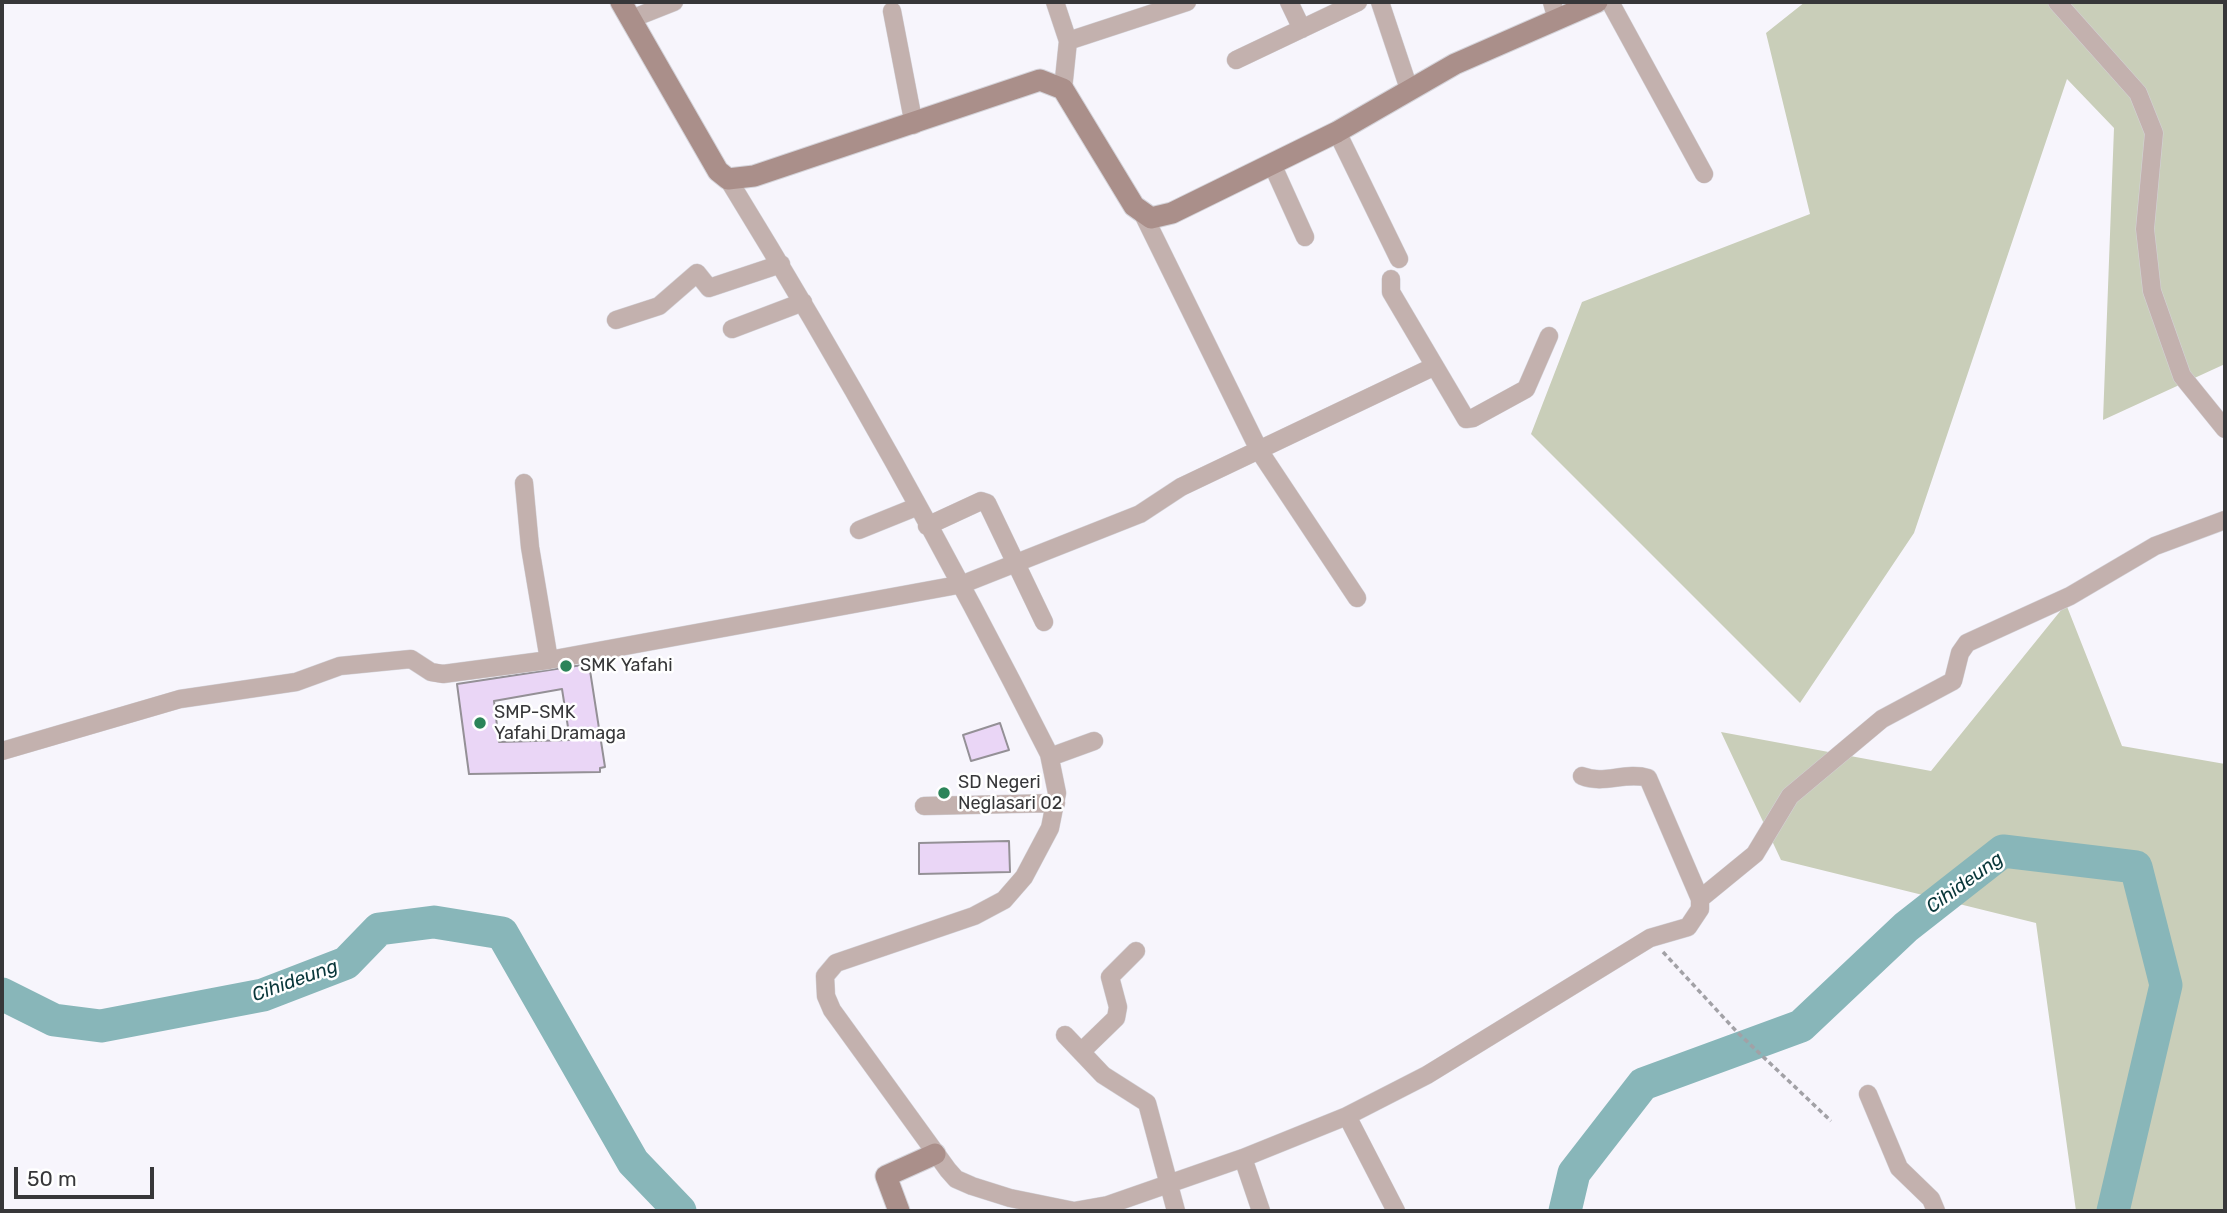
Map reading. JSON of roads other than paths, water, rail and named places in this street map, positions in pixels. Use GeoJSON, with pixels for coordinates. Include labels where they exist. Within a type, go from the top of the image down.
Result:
{"type":"FeatureCollection","features":[{"type":"Feature","properties":{"kind":"street"},"geometry":{"type":"LineString","coordinates":[[674,2],[626,11],[718,171],[727,179],[803,302],[916,507],[963,584],[1050,757],[1055,775],[1056,803],[1043,845],[1024,877],[1004,900],[974,916],[836,963],[825,975],[826,996],[832,1010],[935,1154],[956,1179],[972,1186],[1074,1211],[1108,1205],[1243,1158],[1347,1116],[1427,1075],[1650,938],[1688,927],[1700,909],[1700,899],[1648,778],[1638,775],[1598,780],[1582,776]]}},
{"type":"Feature","properties":{"kind":"street"},"geometry":{"type":"LineString","coordinates":[[1055,2],[1068,41],[1063,89]]}},
{"type":"Feature","properties":{"kind":"street"},"geometry":{"type":"LineString","coordinates":[[1068,41],[1187,2]]}},
{"type":"Feature","properties":{"kind":"street"},"geometry":{"type":"LineString","coordinates":[[1289,2],[1302,29]]}},
{"type":"Feature","properties":{"kind":"street"},"geometry":{"type":"LineString","coordinates":[[1236,60],[1358,2]]}},
{"type":"Feature","properties":{"kind":"street"},"geometry":{"type":"LineString","coordinates":[[1380,2],[1409,89]]}},
{"type":"Feature","properties":{"kind":"street"},"geometry":{"type":"LineString","coordinates":[[727,179],[754,176],[914,125],[1031,81],[1048,80],[1063,89],[1134,206],[1151,218],[1172,213],[1337,132],[1409,89],[1554,11],[1597,2]]}},
{"type":"Feature","properties":{"kind":"street"},"geometry":{"type":"LineString","coordinates":[[1610,2],[1704,174]]}},
{"type":"Feature","properties":{"kind":"street"},"geometry":{"type":"LineString","coordinates":[[2057,2],[2138,93],[2154,133],[2146,229],[2152,290],[2182,376],[2225,429]]}},
{"type":"Feature","properties":{"kind":"street"},"geometry":{"type":"LineString","coordinates":[[892,11],[914,125]]}},
{"type":"Feature","properties":{"kind":"street"},"geometry":{"type":"LineString","coordinates":[[1337,132],[1399,258]]}},
{"type":"Feature","properties":{"kind":"street"},"geometry":{"type":"LineString","coordinates":[[1272,164],[1305,237]]}},
{"type":"Feature","properties":{"kind":"street"},"geometry":{"type":"LineString","coordinates":[[1143,214],[1260,452],[1357,598]]}},
{"type":"Feature","properties":{"kind":"street"},"geometry":{"type":"LineString","coordinates":[[617,320],[659,306],[696,273],[709,288],[780,264]]}},
{"type":"Feature","properties":{"kind":"street"},"geometry":{"type":"LineString","coordinates":[[1391,279],[1391,292],[1464,417],[1470,419],[1526,389],[1549,336]]}},
{"type":"Feature","properties":{"kind":"street"},"geometry":{"type":"LineString","coordinates":[[732,329],[803,302]]}},
{"type":"Feature","properties":{"kind":"street"},"geometry":{"type":"LineString","coordinates":[[2,751],[180,699],[296,682],[340,666],[411,659],[430,672],[443,674],[549,660],[963,584],[1015,566],[1140,514],[1181,487],[1260,452],[1433,367]]}},
{"type":"Feature","properties":{"kind":"street"},"geometry":{"type":"LineString","coordinates":[[524,482],[530,547],[549,660]]}},
{"type":"Feature","properties":{"kind":"street"},"geometry":{"type":"LineString","coordinates":[[927,526],[985,501],[1044,622]]}},
{"type":"Feature","properties":{"kind":"street"},"geometry":{"type":"LineString","coordinates":[[859,530],[916,507]]}},
{"type":"Feature","properties":{"kind":"street"},"geometry":{"type":"LineString","coordinates":[[1700,899],[1755,855],[1790,796],[1882,719],[1953,681],[1960,653],[1967,643],[2091,584],[2155,545],[2225,520]]}},
{"type":"Feature","properties":{"kind":"street"},"geometry":{"type":"LineString","coordinates":[[1050,757],[1094,740]]}},
{"type":"Feature","properties":{"kind":"street"},"geometry":{"type":"LineString","coordinates":[[924,806],[1056,803]]}},
{"type":"Feature","properties":{"kind":"street"},"geometry":{"type":"LineString","coordinates":[[1081,1052],[1116,1018],[1118,1007],[1110,977],[1136,951]]}},
{"type":"Feature","properties":{"kind":"street"},"geometry":{"type":"LineString","coordinates":[[1065,1035],[1103,1075],[1147,1102],[1176,1211]]}},
{"type":"Feature","properties":{"kind":"street"},"geometry":{"type":"LineString","coordinates":[[1868,1094],[1899,1168],[1931,1199],[1936,1211]]}},
{"type":"Feature","properties":{"kind":"street"},"geometry":{"type":"LineString","coordinates":[[1347,1116],[1396,1211]]}},
{"type":"Feature","properties":{"kind":"street"},"geometry":{"type":"LineString","coordinates":[[899,1211],[886,1177],[935,1154]]}},
{"type":"Feature","properties":{"kind":"street"},"geometry":{"type":"LineString","coordinates":[[1243,1158],[1261,1211]]}},
{"type":"Feature","properties":{"kind":"waterway","name":"Cihideung"},"geometry":{"type":"LineString","coordinates":[[1565,1211],[1574,1173],[1643,1084],[1801,1026],[1906,927],[2003,851],[2136,867],[2166,985],[2113,1211]]}},
{"type":"Feature","properties":{"kind":"waterway","name":"Cihideung"},"geometry":{"type":"LineString","coordinates":[[2,994],[54,1020],[101,1026],[263,995],[346,963],[379,929],[434,922],[502,933],[633,1162],[680,1211]]}},
{"type":"Feature","properties":{"kind":"place","name":"SMK Yafahi"},"geometry":{"type":"Point","coordinates":[566,666]}},
{"type":"Feature","properties":{"kind":"place","name":"SMP-SMK Yafahi Dramaga"},"geometry":{"type":"Point","coordinates":[480,723]}},
{"type":"Feature","properties":{"kind":"place","name":"SD Negeri Neglasari 02"},"geometry":{"type":"Point","coordinates":[944,793]}}]}
